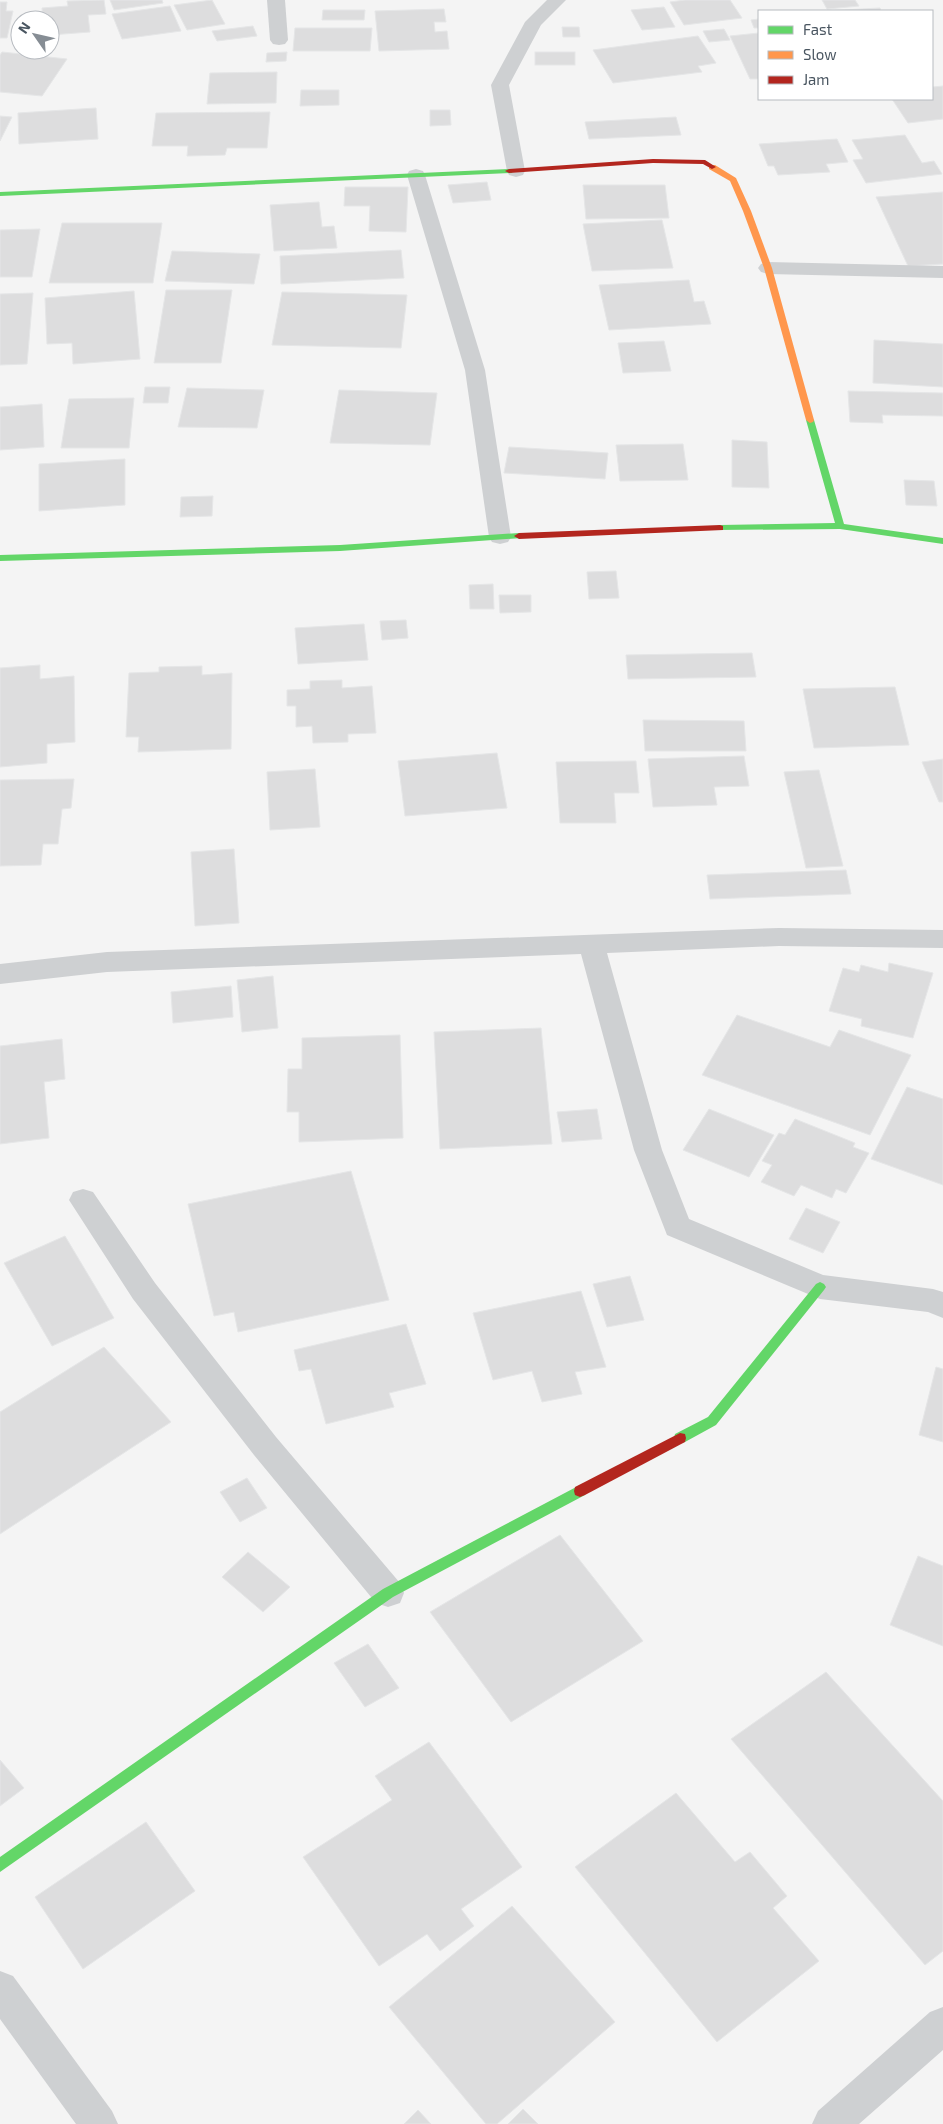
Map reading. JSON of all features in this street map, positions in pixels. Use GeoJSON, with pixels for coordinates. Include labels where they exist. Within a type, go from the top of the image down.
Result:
{"type":"FeatureCollection","features":[{"type":"Feature","properties":{"kind":"street"},"geometry":{"type":"LineString","coordinates":[[276,0],[278,40]]}},
{"type":"Feature","properties":{"kind":"street"},"geometry":{"type":"LineString","coordinates":[[516,170],[500,85],[534,22],[557,0]]}},
{"type":"Feature","properties":{"kind":"street"},"geometry":{"type":"LineString","coordinates":[[0,194],[516,170],[653,161],[705,162],[733,180],[747,211],[768,268],[840,526]]}},
{"type":"Feature","properties":{"kind":"street"},"geometry":{"type":"LineString","coordinates":[[416,175],[475,370],[500,537]]}},
{"type":"Feature","properties":{"kind":"street"},"geometry":{"type":"LineString","coordinates":[[768,268],[943,272]]}},
{"type":"Feature","properties":{"kind":"street"},"geometry":{"type":"LineString","coordinates":[[0,558],[340,548],[673,528],[840,526],[943,541]]}},
{"type":"Feature","properties":{"kind":"street"},"geometry":{"type":"LineString","coordinates":[[0,974],[107,962],[778,937],[943,939]]}},
{"type":"Feature","properties":{"kind":"street"},"geometry":{"type":"LineString","coordinates":[[592,945],[648,1150],[677,1226],[820,1287],[933,1302],[943,1306]]}},
{"type":"Feature","properties":{"kind":"street"},"geometry":{"type":"LineString","coordinates":[[83,1200],[144,1291],[265,1446],[388,1593]]}},
{"type":"Feature","properties":{"kind":"street"},"geometry":{"type":"LineString","coordinates":[[0,1864],[388,1593],[712,1421],[820,1287]]}},
{"type":"Feature","properties":{"kind":"street"},"geometry":{"type":"LineString","coordinates":[[0,1989],[99,2124]]}},
{"type":"Feature","properties":{"kind":"street"},"geometry":{"type":"LineString","coordinates":[[831,2124],[943,2025]]}},
{"type":"Feature","properties":{"kind":"building"},"geometry":{"type":"Polygon","coordinates":[[[104,0],[106,14],[88,15],[90,32],[60,34],[60,10],[42,10],[42,8],[68,6],[67,1],[104,0]]]}},
{"type":"Feature","properties":{"kind":"building"},"geometry":{"type":"Polygon","coordinates":[[[110,0],[162,0],[163,3],[114,10],[110,0]]]}},
{"type":"Feature","properties":{"kind":"building"},"geometry":{"type":"Polygon","coordinates":[[[212,0],[225,24],[187,30],[174,5],[212,0]]]}},
{"type":"Feature","properties":{"kind":"building"},"geometry":{"type":"Polygon","coordinates":[[[730,0],[742,18],[684,25],[670,2],[730,0]]]}},
{"type":"Feature","properties":{"kind":"building"},"geometry":{"type":"Polygon","coordinates":[[[822,0],[855,0],[859,6],[827,9],[822,0]]]}},
{"type":"Feature","properties":{"kind":"building"},"geometry":{"type":"Polygon","coordinates":[[[0,2],[7,2],[6,11],[10,11],[10,24],[7,38],[0,38],[0,2]]]}},
{"type":"Feature","properties":{"kind":"building"},"geometry":{"type":"Polygon","coordinates":[[[170,6],[181,31],[122,39],[112,14],[170,6]]]}},
{"type":"Feature","properties":{"kind":"building"},"geometry":{"type":"Polygon","coordinates":[[[664,7],[675,27],[642,30],[631,10],[664,7]]]}},
{"type":"Feature","properties":{"kind":"building"},"geometry":{"type":"Polygon","coordinates":[[[880,8],[881,10],[844,10],[880,8]]]}},
{"type":"Feature","properties":{"kind":"building"},"geometry":{"type":"Polygon","coordinates":[[[444,9],[446,22],[434,22],[435,32],[447,31],[449,49],[379,51],[375,11],[444,9]]]}},
{"type":"Feature","properties":{"kind":"building"},"geometry":{"type":"Polygon","coordinates":[[[323,10],[365,10],[364,20],[322,20],[323,10]]]}},
{"type":"Feature","properties":{"kind":"building"},"geometry":{"type":"Polygon","coordinates":[[[758,19],[758,28],[754,28],[751,20],[758,19]]]}},
{"type":"Feature","properties":{"kind":"building"},"geometry":{"type":"Polygon","coordinates":[[[253,26],[257,36],[217,41],[212,31],[253,26]]]}},
{"type":"Feature","properties":{"kind":"building"},"geometry":{"type":"Polygon","coordinates":[[[562,27],[579,27],[580,37],[563,37],[562,27]]]}},
{"type":"Feature","properties":{"kind":"building"},"geometry":{"type":"Polygon","coordinates":[[[295,28],[372,28],[370,51],[293,51],[295,28]]]}},
{"type":"Feature","properties":{"kind":"building"},"geometry":{"type":"Polygon","coordinates":[[[724,29],[730,40],[709,42],[703,31],[724,29]]]}},
{"type":"Feature","properties":{"kind":"building"},"geometry":{"type":"Polygon","coordinates":[[[758,33],[758,79],[750,79],[730,36],[758,33]]]}},
{"type":"Feature","properties":{"kind":"building"},"geometry":{"type":"Polygon","coordinates":[[[698,36],[716,63],[698,66],[702,72],[613,83],[593,50],[698,36]]]}},
{"type":"Feature","properties":{"kind":"building"},"geometry":{"type":"Polygon","coordinates":[[[2,52],[10,53],[10,60],[67,59],[42,96],[0,92],[0,55],[2,52]]]}},
{"type":"Feature","properties":{"kind":"building"},"geometry":{"type":"Polygon","coordinates":[[[287,52],[286,61],[266,62],[267,53],[287,52]]]}},
{"type":"Feature","properties":{"kind":"building"},"geometry":{"type":"Polygon","coordinates":[[[535,52],[575,52],[575,65],[535,65],[535,52]]]}},
{"type":"Feature","properties":{"kind":"building"},"geometry":{"type":"Polygon","coordinates":[[[277,72],[276,103],[207,104],[210,73],[277,72]]]}},
{"type":"Feature","properties":{"kind":"building"},"geometry":{"type":"Polygon","coordinates":[[[943,86],[943,119],[908,123],[893,100],[933,100],[933,87],[943,86]]]}},
{"type":"Feature","properties":{"kind":"building"},"geometry":{"type":"Polygon","coordinates":[[[301,90],[339,90],[339,105],[300,106],[301,90]]]}},
{"type":"Feature","properties":{"kind":"building"},"geometry":{"type":"Polygon","coordinates":[[[96,108],[98,139],[19,144],[18,113],[96,108]]]}},
{"type":"Feature","properties":{"kind":"building"},"geometry":{"type":"Polygon","coordinates":[[[430,110],[450,110],[451,125],[430,126],[430,110]]]}},
{"type":"Feature","properties":{"kind":"building"},"geometry":{"type":"Polygon","coordinates":[[[270,112],[267,148],[227,148],[225,155],[187,156],[188,146],[152,146],[156,113],[270,112]]]}},
{"type":"Feature","properties":{"kind":"building"},"geometry":{"type":"Polygon","coordinates":[[[0,116],[12,117],[0,141],[0,116]]]}},
{"type":"Feature","properties":{"kind":"building"},"geometry":{"type":"Polygon","coordinates":[[[676,117],[681,135],[589,139],[585,122],[676,117]]]}},
{"type":"Feature","properties":{"kind":"building"},"geometry":{"type":"Polygon","coordinates":[[[905,135],[922,163],[934,161],[942,174],[866,183],[853,160],[863,159],[852,140],[905,135]]]}},
{"type":"Feature","properties":{"kind":"building"},"geometry":{"type":"Polygon","coordinates":[[[837,139],[848,162],[826,164],[830,172],[778,175],[774,166],[768,166],[759,144],[837,139]]]}},
{"type":"Feature","properties":{"kind":"building"},"geometry":{"type":"Polygon","coordinates":[[[487,182],[491,200],[453,203],[448,185],[487,182]]]}},
{"type":"Feature","properties":{"kind":"building"},"geometry":{"type":"Polygon","coordinates":[[[583,185],[665,185],[669,218],[586,219],[583,185]]]}},
{"type":"Feature","properties":{"kind":"building"},"geometry":{"type":"Polygon","coordinates":[[[345,187],[408,187],[406,232],[369,231],[370,206],[344,206],[345,187]]]}},
{"type":"Feature","properties":{"kind":"building"},"geometry":{"type":"Polygon","coordinates":[[[943,192],[943,264],[908,266],[876,197],[943,192]]]}},
{"type":"Feature","properties":{"kind":"building"},"geometry":{"type":"Polygon","coordinates":[[[319,202],[322,227],[334,226],[337,248],[274,251],[270,205],[319,202]]]}},
{"type":"Feature","properties":{"kind":"building"},"geometry":{"type":"Polygon","coordinates":[[[662,220],[673,268],[592,271],[583,224],[662,220]]]}},
{"type":"Feature","properties":{"kind":"building"},"geometry":{"type":"Polygon","coordinates":[[[62,223],[162,223],[153,283],[49,283],[62,223]]]}},
{"type":"Feature","properties":{"kind":"building"},"geometry":{"type":"Polygon","coordinates":[[[40,229],[32,277],[0,277],[0,230],[40,229]]]}},
{"type":"Feature","properties":{"kind":"building"},"geometry":{"type":"Polygon","coordinates":[[[401,250],[404,278],[281,284],[280,256],[401,250]]]}},
{"type":"Feature","properties":{"kind":"building"},"geometry":{"type":"Polygon","coordinates":[[[172,251],[260,254],[254,284],[165,281],[172,251]]]}},
{"type":"Feature","properties":{"kind":"building"},"geometry":{"type":"Polygon","coordinates":[[[689,280],[694,302],[704,301],[711,324],[609,330],[599,285],[689,280]]]}},
{"type":"Feature","properties":{"kind":"building"},"geometry":{"type":"Polygon","coordinates":[[[166,290],[232,290],[221,363],[154,363],[166,290]]]}},
{"type":"Feature","properties":{"kind":"building"},"geometry":{"type":"Polygon","coordinates":[[[134,291],[140,359],[73,364],[72,343],[47,344],[45,298],[134,291]]]}},
{"type":"Feature","properties":{"kind":"building"},"geometry":{"type":"Polygon","coordinates":[[[282,292],[407,295],[401,348],[272,345],[282,292]]]}},
{"type":"Feature","properties":{"kind":"building"},"geometry":{"type":"Polygon","coordinates":[[[33,293],[27,364],[0,365],[0,294],[33,293]]]}},
{"type":"Feature","properties":{"kind":"building"},"geometry":{"type":"Polygon","coordinates":[[[874,340],[943,344],[943,387],[873,383],[874,340]]]}},
{"type":"Feature","properties":{"kind":"building"},"geometry":{"type":"Polygon","coordinates":[[[664,341],[671,371],[623,373],[618,343],[664,341]]]}},
{"type":"Feature","properties":{"kind":"building"},"geometry":{"type":"Polygon","coordinates":[[[145,387],[170,387],[168,403],[143,403],[145,387]]]}},
{"type":"Feature","properties":{"kind":"building"},"geometry":{"type":"Polygon","coordinates":[[[187,388],[264,390],[257,428],[178,427],[187,388]]]}},
{"type":"Feature","properties":{"kind":"building"},"geometry":{"type":"Polygon","coordinates":[[[339,390],[437,393],[430,445],[330,443],[339,390]]]}},
{"type":"Feature","properties":{"kind":"building"},"geometry":{"type":"Polygon","coordinates":[[[848,391],[943,393],[943,416],[882,415],[883,423],[850,422],[848,391]]]}},
{"type":"Feature","properties":{"kind":"building"},"geometry":{"type":"Polygon","coordinates":[[[134,398],[129,448],[61,448],[69,399],[134,398]]]}},
{"type":"Feature","properties":{"kind":"building"},"geometry":{"type":"Polygon","coordinates":[[[42,404],[44,447],[0,450],[0,407],[42,404]]]}},
{"type":"Feature","properties":{"kind":"building"},"geometry":{"type":"Polygon","coordinates":[[[732,440],[767,442],[769,488],[732,487],[732,440]]]}},
{"type":"Feature","properties":{"kind":"building"},"geometry":{"type":"Polygon","coordinates":[[[683,444],[688,480],[620,481],[616,445],[683,444]]]}},
{"type":"Feature","properties":{"kind":"building"},"geometry":{"type":"Polygon","coordinates":[[[509,447],[608,453],[605,479],[504,473],[509,447]]]}},
{"type":"Feature","properties":{"kind":"building"},"geometry":{"type":"Polygon","coordinates":[[[125,459],[125,505],[39,511],[39,464],[125,459]]]}},
{"type":"Feature","properties":{"kind":"building"},"geometry":{"type":"Polygon","coordinates":[[[904,480],[934,481],[937,506],[906,505],[904,480]]]}},
{"type":"Feature","properties":{"kind":"building"},"geometry":{"type":"Polygon","coordinates":[[[213,496],[212,516],[180,517],[181,497],[213,496]]]}},
{"type":"Feature","properties":{"kind":"building"},"geometry":{"type":"Polygon","coordinates":[[[616,571],[619,598],[589,599],[587,572],[616,571]]]}},
{"type":"Feature","properties":{"kind":"building"},"geometry":{"type":"Polygon","coordinates":[[[493,584],[494,609],[470,609],[469,585],[493,584]]]}},
{"type":"Feature","properties":{"kind":"building"},"geometry":{"type":"Polygon","coordinates":[[[499,595],[531,595],[531,612],[500,613],[499,595]]]}},
{"type":"Feature","properties":{"kind":"building"},"geometry":{"type":"Polygon","coordinates":[[[406,620],[408,638],[382,640],[380,621],[406,620]]]}},
{"type":"Feature","properties":{"kind":"building"},"geometry":{"type":"Polygon","coordinates":[[[364,624],[368,660],[298,664],[295,628],[364,624]]]}},
{"type":"Feature","properties":{"kind":"building"},"geometry":{"type":"Polygon","coordinates":[[[752,653],[756,677],[628,679],[626,655],[752,653]]]}},
{"type":"Feature","properties":{"kind":"building"},"geometry":{"type":"Polygon","coordinates":[[[40,665],[40,679],[74,676],[75,742],[47,744],[47,763],[0,767],[0,668],[40,665]]]}},
{"type":"Feature","properties":{"kind":"building"},"geometry":{"type":"Polygon","coordinates":[[[202,666],[202,675],[232,673],[231,749],[138,752],[139,737],[126,737],[129,673],[159,672],[159,667],[202,666]]]}},
{"type":"Feature","properties":{"kind":"building"},"geometry":{"type":"Polygon","coordinates":[[[342,680],[342,688],[372,686],[376,733],[348,734],[348,742],[313,743],[312,726],[296,727],[296,706],[287,706],[287,690],[310,689],[310,681],[342,680]]]}},
{"type":"Feature","properties":{"kind":"building"},"geometry":{"type":"Polygon","coordinates":[[[895,687],[909,745],[814,748],[803,689],[895,687]]]}},
{"type":"Feature","properties":{"kind":"building"},"geometry":{"type":"Polygon","coordinates":[[[643,720],[744,721],[746,751],[645,751],[643,720]]]}},
{"type":"Feature","properties":{"kind":"building"},"geometry":{"type":"Polygon","coordinates":[[[497,753],[507,808],[405,816],[398,761],[497,753]]]}},
{"type":"Feature","properties":{"kind":"building"},"geometry":{"type":"Polygon","coordinates":[[[744,756],[749,786],[714,787],[717,805],[653,807],[648,759],[744,756]]]}},
{"type":"Feature","properties":{"kind":"building"},"geometry":{"type":"Polygon","coordinates":[[[943,759],[943,802],[939,802],[922,762],[943,759]]]}},
{"type":"Feature","properties":{"kind":"building"},"geometry":{"type":"Polygon","coordinates":[[[636,761],[639,793],[614,793],[616,823],[560,823],[556,762],[636,761]]]}},
{"type":"Feature","properties":{"kind":"building"},"geometry":{"type":"Polygon","coordinates":[[[315,769],[320,827],[270,830],[267,772],[315,769]]]}},
{"type":"Feature","properties":{"kind":"building"},"geometry":{"type":"Polygon","coordinates":[[[819,770],[843,866],[806,868],[784,772],[819,770]]]}},
{"type":"Feature","properties":{"kind":"building"},"geometry":{"type":"Polygon","coordinates":[[[74,779],[71,808],[62,809],[58,844],[43,844],[41,865],[0,866],[0,780],[74,779]]]}},
{"type":"Feature","properties":{"kind":"building"},"geometry":{"type":"Polygon","coordinates":[[[234,849],[239,923],[195,926],[191,852],[234,849]]]}},
{"type":"Feature","properties":{"kind":"building"},"geometry":{"type":"Polygon","coordinates":[[[846,870],[851,894],[710,899],[707,875],[846,870]]]}},
{"type":"Feature","properties":{"kind":"building"},"geometry":{"type":"Polygon","coordinates":[[[889,963],[933,973],[913,1038],[861,1026],[862,1019],[829,1011],[843,968],[859,972],[861,965],[888,972],[889,963]]]}},
{"type":"Feature","properties":{"kind":"building"},"geometry":{"type":"Polygon","coordinates":[[[273,976],[278,1028],[242,1032],[237,980],[273,976]]]}},
{"type":"Feature","properties":{"kind":"building"},"geometry":{"type":"Polygon","coordinates":[[[231,986],[233,1017],[173,1023],[171,992],[231,986]]]}},
{"type":"Feature","properties":{"kind":"building"},"geometry":{"type":"Polygon","coordinates":[[[737,1015],[830,1047],[839,1030],[911,1055],[870,1135],[702,1075],[737,1015]]]}},
{"type":"Feature","properties":{"kind":"building"},"geometry":{"type":"Polygon","coordinates":[[[541,1028],[552,1144],[440,1149],[434,1032],[541,1028]]]}},
{"type":"Feature","properties":{"kind":"building"},"geometry":{"type":"Polygon","coordinates":[[[400,1035],[403,1138],[299,1142],[299,1112],[287,1112],[288,1069],[302,1069],[302,1038],[400,1035]]]}},
{"type":"Feature","properties":{"kind":"building"},"geometry":{"type":"Polygon","coordinates":[[[62,1039],[65,1079],[44,1082],[49,1138],[0,1144],[0,1046],[62,1039]]]}},
{"type":"Feature","properties":{"kind":"building"},"geometry":{"type":"Polygon","coordinates":[[[907,1087],[943,1099],[943,1185],[871,1159],[907,1087]]]}},
{"type":"Feature","properties":{"kind":"building"},"geometry":{"type":"Polygon","coordinates":[[[597,1109],[602,1139],[562,1142],[557,1112],[597,1109]]]}},
{"type":"Feature","properties":{"kind":"building"},"geometry":{"type":"Polygon","coordinates":[[[709,1109],[774,1135],[749,1177],[683,1150],[709,1109]]]}},
{"type":"Feature","properties":{"kind":"building"},"geometry":{"type":"Polygon","coordinates":[[[795,1119],[855,1143],[853,1147],[869,1153],[846,1193],[836,1189],[832,1198],[801,1185],[794,1196],[761,1182],[772,1165],[762,1161],[779,1133],[785,1135],[795,1119]]]}},
{"type":"Feature","properties":{"kind":"building"},"geometry":{"type":"Polygon","coordinates":[[[351,1171],[389,1300],[238,1332],[234,1312],[214,1316],[188,1204],[351,1171]]]}},
{"type":"Feature","properties":{"kind":"building"},"geometry":{"type":"Polygon","coordinates":[[[806,1208],[840,1222],[823,1253],[789,1239],[806,1208]]]}},
{"type":"Feature","properties":{"kind":"building"},"geometry":{"type":"Polygon","coordinates":[[[65,1236],[114,1318],[52,1346],[4,1263],[65,1236]]]}},
{"type":"Feature","properties":{"kind":"building"},"geometry":{"type":"Polygon","coordinates":[[[630,1276],[644,1320],[607,1327],[593,1284],[630,1276]]]}},
{"type":"Feature","properties":{"kind":"building"},"geometry":{"type":"Polygon","coordinates":[[[581,1291],[606,1367],[575,1372],[582,1394],[542,1402],[532,1371],[493,1380],[473,1313],[581,1291]]]}},
{"type":"Feature","properties":{"kind":"building"},"geometry":{"type":"Polygon","coordinates":[[[406,1324],[426,1384],[389,1393],[394,1407],[326,1424],[311,1369],[299,1371],[294,1350],[406,1324]]]}},
{"type":"Feature","properties":{"kind":"building"},"geometry":{"type":"Polygon","coordinates":[[[104,1347],[171,1422],[0,1534],[0,1412],[104,1347]]]}},
{"type":"Feature","properties":{"kind":"building"},"geometry":{"type":"Polygon","coordinates":[[[936,1367],[943,1369],[943,1442],[919,1435],[936,1367]]]}},
{"type":"Feature","properties":{"kind":"building"},"geometry":{"type":"Polygon","coordinates":[[[247,1478],[267,1508],[240,1522],[220,1492],[247,1478]]]}},
{"type":"Feature","properties":{"kind":"building"},"geometry":{"type":"Polygon","coordinates":[[[560,1535],[643,1641],[511,1722],[430,1612],[560,1535]]]}},
{"type":"Feature","properties":{"kind":"building"},"geometry":{"type":"Polygon","coordinates":[[[248,1552],[290,1587],[263,1612],[222,1577],[248,1552]]]}},
{"type":"Feature","properties":{"kind":"building"},"geometry":{"type":"Polygon","coordinates":[[[918,1556],[943,1566],[943,1646],[890,1625],[918,1556]]]}},
{"type":"Feature","properties":{"kind":"building"},"geometry":{"type":"Polygon","coordinates":[[[368,1644],[399,1688],[365,1707],[334,1663],[368,1644]]]}},
{"type":"Feature","properties":{"kind":"building"},"geometry":{"type":"Polygon","coordinates":[[[826,1672],[943,1801],[943,1951],[925,1965],[731,1739],[826,1672]]]}},
{"type":"Feature","properties":{"kind":"building"},"geometry":{"type":"Polygon","coordinates":[[[429,1742],[522,1867],[461,1909],[474,1926],[440,1951],[427,1934],[379,1966],[303,1857],[392,1800],[375,1776],[429,1742]]]}},
{"type":"Feature","properties":{"kind":"building"},"geometry":{"type":"Polygon","coordinates":[[[0,1760],[24,1788],[0,1806],[0,1760]]]}},
{"type":"Feature","properties":{"kind":"building"},"geometry":{"type":"Polygon","coordinates":[[[676,1793],[735,1862],[750,1852],[787,1896],[773,1908],[819,1961],[717,2042],[575,1867],[676,1793]]]}},
{"type":"Feature","properties":{"kind":"building"},"geometry":{"type":"Polygon","coordinates":[[[146,1822],[195,1891],[83,1969],[35,1897],[146,1822]]]}},
{"type":"Feature","properties":{"kind":"building"},"geometry":{"type":"Polygon","coordinates":[[[512,1906],[615,2022],[497,2124],[486,2124],[389,2007],[512,1906]]]}},
{"type":"Feature","properties":{"kind":"building"},"geometry":{"type":"Polygon","coordinates":[[[523,2109],[538,2124],[508,2124],[523,2109]]]}},
{"type":"Feature","properties":{"kind":"building"},"geometry":{"type":"Polygon","coordinates":[[[418,2110],[431,2124],[404,2124],[418,2110]]]}},
{"type":"Feature","properties":{"kind":"traffic: fast"},"geometry":{"type":"LineString","coordinates":[[0,194],[509,171]]}},
{"type":"Feature","properties":{"kind":"traffic: fast"},"geometry":{"type":"LineString","coordinates":[[810,420],[840,526]]}},
{"type":"Feature","properties":{"kind":"traffic: fast"},"geometry":{"type":"LineString","coordinates":[[720,528],[840,526],[943,541]]}},
{"type":"Feature","properties":{"kind":"traffic: fast"},"geometry":{"type":"LineString","coordinates":[[0,558],[340,548],[519,536]]}},
{"type":"Feature","properties":{"kind":"traffic: fast"},"geometry":{"type":"LineString","coordinates":[[680,1438],[712,1421],[820,1287]]}},
{"type":"Feature","properties":{"kind":"traffic: fast"},"geometry":{"type":"LineString","coordinates":[[0,1865],[388,1593],[580,1491]]}},
{"type":"Feature","properties":{"kind":"traffic: slow"},"geometry":{"type":"LineString","coordinates":[[712,167],[733,180],[747,211],[768,268],[810,420]]}},
{"type":"Feature","properties":{"kind":"traffic: jam"},"geometry":{"type":"LineString","coordinates":[[509,171],[653,161],[705,162],[712,167]]}},
{"type":"Feature","properties":{"kind":"traffic: jam"},"geometry":{"type":"LineString","coordinates":[[519,536],[720,528]]}},
{"type":"Feature","properties":{"kind":"traffic: jam"},"geometry":{"type":"LineString","coordinates":[[580,1491],[680,1438]]}}]}
